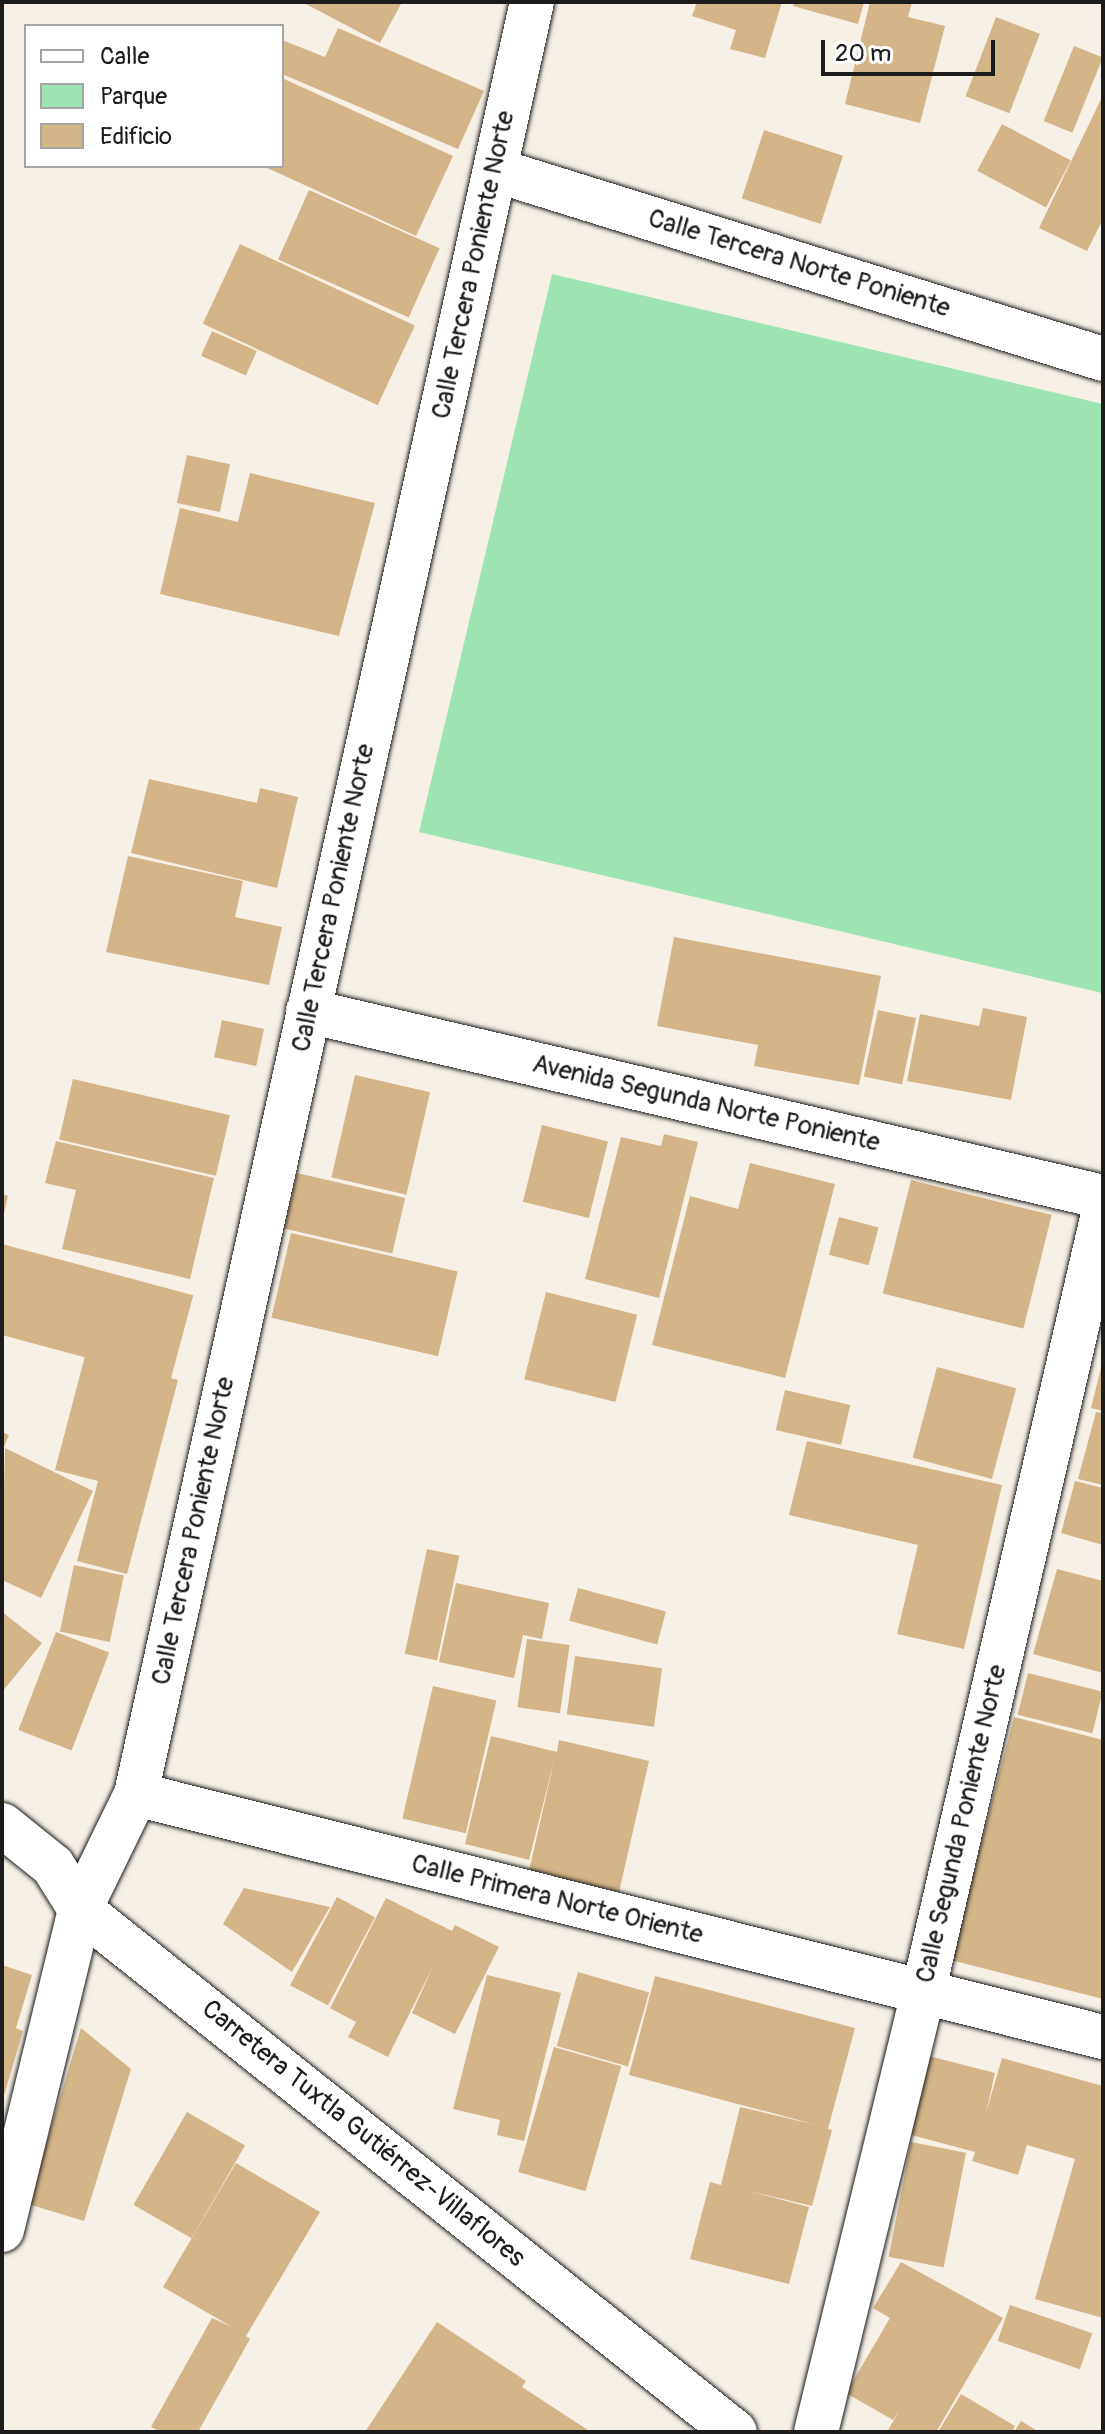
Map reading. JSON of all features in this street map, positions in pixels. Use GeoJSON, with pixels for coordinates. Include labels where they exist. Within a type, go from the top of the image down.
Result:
{"type":"FeatureCollection","features":[{"type":"Feature","properties":{"kind":"street","name":"Calle Tercera Poniente Norte"},"geometry":{"type":"LineString","coordinates":[[136,1794],[532,2]]}},
{"type":"Feature","properties":{"kind":"street","name":"Calle Tercera Norte Poniente"},"geometry":{"type":"LineString","coordinates":[[495,170],[1103,359]]}},
{"type":"Feature","properties":{"kind":"street","name":"Avenida Segunda Norte Poniente"},"geometry":{"type":"LineString","coordinates":[[308,1011],[1103,1197]]}},
{"type":"Feature","properties":{"kind":"street","name":"Calle Segunda Poniente Norte"},"geometry":{"type":"LineString","coordinates":[[816,2432],[923,1993],[1103,1214]]}},
{"type":"Feature","properties":{"kind":"street"},"geometry":{"type":"LineString","coordinates":[[2,2230],[80,1909],[136,1794]]}},
{"type":"Feature","properties":{"kind":"street","name":"Calle Primera Norte Oriente"},"geometry":{"type":"LineString","coordinates":[[136,1794],[1103,2037]]}},
{"type":"Feature","properties":{"kind":"street","name":"Carretera Tuxtla Gutiérrez-Villaflores"},"geometry":{"type":"LineString","coordinates":[[2,1825],[53,1866],[80,1909],[735,2432]]}},
{"type":"Feature","properties":{"kind":"green space"},"geometry":{"type":"Polygon","coordinates":[[[552,274],[1103,404],[1102,993],[419,832],[552,274]]]}},
{"type":"Feature","properties":{"kind":"building"},"geometry":{"type":"Polygon","coordinates":[[[302,2],[402,2],[380,43],[302,2]]]}},
{"type":"Feature","properties":{"kind":"building"},"geometry":{"type":"Polygon","coordinates":[[[697,2],[782,2],[765,58],[730,49],[736,30],[692,16],[697,2]]]}},
{"type":"Feature","properties":{"kind":"building"},"geometry":{"type":"Polygon","coordinates":[[[794,2],[864,2],[858,24],[793,6],[794,2]]]}},
{"type":"Feature","properties":{"kind":"building"},"geometry":{"type":"Polygon","coordinates":[[[870,2],[912,2],[908,17],[945,26],[920,123],[845,104],[870,2]]]}},
{"type":"Feature","properties":{"kind":"building"},"geometry":{"type":"Polygon","coordinates":[[[996,17],[1040,34],[1009,113],[966,96],[996,17]]]}},
{"type":"Feature","properties":{"kind":"building"},"geometry":{"type":"Polygon","coordinates":[[[338,28],[484,91],[458,149],[284,75],[284,41],[325,57],[338,28]]]}},
{"type":"Feature","properties":{"kind":"building"},"geometry":{"type":"Polygon","coordinates":[[[1074,46],[1103,58],[1072,133],[1044,121],[1074,46]]]}},
{"type":"Feature","properties":{"kind":"building"},"geometry":{"type":"Polygon","coordinates":[[[284,79],[453,156],[416,236],[267,168],[284,168],[284,79]]]}},
{"type":"Feature","properties":{"kind":"building"},"geometry":{"type":"Polygon","coordinates":[[[1103,95],[1103,219],[1087,251],[1039,228],[1103,95]]]}},
{"type":"Feature","properties":{"kind":"building"},"geometry":{"type":"Polygon","coordinates":[[[1002,124],[1071,161],[1046,207],[977,171],[1002,124]]]}},
{"type":"Feature","properties":{"kind":"building"},"geometry":{"type":"Polygon","coordinates":[[[764,130],[843,156],[821,224],[742,198],[764,130]]]}},
{"type":"Feature","properties":{"kind":"building"},"geometry":{"type":"Polygon","coordinates":[[[309,190],[440,248],[409,318],[278,259],[309,190]]]}},
{"type":"Feature","properties":{"kind":"building"},"geometry":{"type":"Polygon","coordinates":[[[240,244],[415,326],[378,405],[203,324],[240,244]]]}},
{"type":"Feature","properties":{"kind":"building"},"geometry":{"type":"Polygon","coordinates":[[[212,331],[257,351],[246,376],[201,356],[212,331]]]}},
{"type":"Feature","properties":{"kind":"building"},"geometry":{"type":"Polygon","coordinates":[[[187,455],[230,464],[220,512],[177,503],[187,455]]]}},
{"type":"Feature","properties":{"kind":"building"},"geometry":{"type":"Polygon","coordinates":[[[250,473],[375,503],[339,636],[160,594],[180,508],[238,522],[250,473]]]}},
{"type":"Feature","properties":{"kind":"building"},"geometry":{"type":"Polygon","coordinates":[[[149,779],[257,803],[260,788],[298,797],[277,888],[131,853],[149,779]]]}},
{"type":"Feature","properties":{"kind":"building"},"geometry":{"type":"Polygon","coordinates":[[[128,856],[243,881],[235,917],[282,927],[269,985],[106,952],[128,856]]]}},
{"type":"Feature","properties":{"kind":"building"},"geometry":{"type":"Polygon","coordinates":[[[674,937],[881,976],[859,1085],[754,1066],[758,1045],[657,1026],[674,937]]]}},
{"type":"Feature","properties":{"kind":"building"},"geometry":{"type":"Polygon","coordinates":[[[983,1008],[1027,1017],[1011,1100],[907,1081],[920,1014],[979,1026],[983,1008]]]}},
{"type":"Feature","properties":{"kind":"building"},"geometry":{"type":"Polygon","coordinates":[[[878,1010],[916,1018],[902,1085],[864,1077],[878,1010]]]}},
{"type":"Feature","properties":{"kind":"building"},"geometry":{"type":"Polygon","coordinates":[[[222,1020],[264,1029],[256,1066],[214,1057],[222,1020]]]}},
{"type":"Feature","properties":{"kind":"building"},"geometry":{"type":"Polygon","coordinates":[[[355,1075],[430,1092],[406,1195],[331,1177],[355,1075]]]}},
{"type":"Feature","properties":{"kind":"building"},"geometry":{"type":"Polygon","coordinates":[[[73,1079],[230,1115],[216,1176],[59,1139],[73,1079]]]}},
{"type":"Feature","properties":{"kind":"building"},"geometry":{"type":"Polygon","coordinates":[[[542,1125],[608,1141],[589,1218],[523,1202],[542,1125]]]}},
{"type":"Feature","properties":{"kind":"building"},"geometry":{"type":"Polygon","coordinates":[[[664,1134],[698,1142],[659,1298],[585,1279],[621,1137],[661,1146],[664,1134]]]}},
{"type":"Feature","properties":{"kind":"building"},"geometry":{"type":"Polygon","coordinates":[[[56,1141],[214,1178],[190,1279],[62,1249],[76,1190],[45,1183],[56,1141]]]}},
{"type":"Feature","properties":{"kind":"building"},"geometry":{"type":"Polygon","coordinates":[[[750,1163],[835,1184],[785,1378],[652,1345],[690,1196],[738,1209],[750,1163]]]}},
{"type":"Feature","properties":{"kind":"building"},"geometry":{"type":"Polygon","coordinates":[[[297,1173],[405,1198],[392,1254],[284,1229],[297,1173]]]}},
{"type":"Feature","properties":{"kind":"building"},"geometry":{"type":"Polygon","coordinates":[[[911,1180],[1052,1215],[1023,1329],[883,1294],[911,1180]]]}},
{"type":"Feature","properties":{"kind":"building"},"geometry":{"type":"Polygon","coordinates":[[[2,1194],[8,1196],[3,1217],[2,1216],[2,1194]]]}},
{"type":"Feature","properties":{"kind":"building"},"geometry":{"type":"Polygon","coordinates":[[[839,1217],[879,1228],[869,1265],[829,1255],[839,1217]]]}},
{"type":"Feature","properties":{"kind":"building"},"geometry":{"type":"Polygon","coordinates":[[[291,1233],[458,1271],[438,1356],[271,1318],[291,1233]]]}},
{"type":"Feature","properties":{"kind":"building"},"geometry":{"type":"Polygon","coordinates":[[[2,1244],[193,1295],[170,1380],[2,1335],[2,1244]]]}},
{"type":"Feature","properties":{"kind":"building"},"geometry":{"type":"Polygon","coordinates":[[[546,1292],[637,1315],[615,1402],[524,1379],[546,1292]]]}},
{"type":"Feature","properties":{"kind":"building"},"geometry":{"type":"Polygon","coordinates":[[[85,1356],[178,1380],[127,1574],[77,1561],[98,1481],[55,1470],[85,1356]]]}},
{"type":"Feature","properties":{"kind":"building"},"geometry":{"type":"Polygon","coordinates":[[[1103,1364],[1103,1411],[1091,1408],[1103,1364]]]}},
{"type":"Feature","properties":{"kind":"building"},"geometry":{"type":"Polygon","coordinates":[[[937,1367],[1016,1388],[992,1479],[913,1458],[937,1367]]]}},
{"type":"Feature","properties":{"kind":"building"},"geometry":{"type":"Polygon","coordinates":[[[785,1390],[850,1405],[841,1445],[776,1430],[785,1390]]]}},
{"type":"Feature","properties":{"kind":"building"},"geometry":{"type":"Polygon","coordinates":[[[1096,1412],[1103,1413],[1103,1485],[1078,1479],[1096,1412]]]}},
{"type":"Feature","properties":{"kind":"building"},"geometry":{"type":"Polygon","coordinates":[[[2,1432],[9,1435],[2,1451],[2,1432]]]}},
{"type":"Feature","properties":{"kind":"building"},"geometry":{"type":"Polygon","coordinates":[[[807,1441],[1002,1485],[964,1649],[897,1634],[918,1545],[789,1515],[807,1441]]]}},
{"type":"Feature","properties":{"kind":"building"},"geometry":{"type":"Polygon","coordinates":[[[5,1448],[93,1491],[41,1598],[2,1580],[5,1448]]]}},
{"type":"Feature","properties":{"kind":"building"},"geometry":{"type":"Polygon","coordinates":[[[1075,1481],[1103,1488],[1103,1545],[1061,1533],[1075,1481]]]}},
{"type":"Feature","properties":{"kind":"building"},"geometry":{"type":"Polygon","coordinates":[[[427,1549],[459,1556],[437,1661],[405,1654],[427,1549]]]}},
{"type":"Feature","properties":{"kind":"building"},"geometry":{"type":"Polygon","coordinates":[[[74,1565],[124,1576],[110,1642],[60,1632],[74,1565]]]}},
{"type":"Feature","properties":{"kind":"building"},"geometry":{"type":"Polygon","coordinates":[[[1057,1569],[1103,1581],[1103,1673],[1033,1654],[1057,1569]]]}},
{"type":"Feature","properties":{"kind":"building"},"geometry":{"type":"Polygon","coordinates":[[[456,1583],[549,1603],[542,1639],[523,1635],[514,1678],[439,1662],[456,1583]]]}},
{"type":"Feature","properties":{"kind":"building"},"geometry":{"type":"Polygon","coordinates":[[[578,1588],[666,1612],[657,1644],[569,1621],[578,1588]]]}},
{"type":"Feature","properties":{"kind":"building"},"geometry":{"type":"Polygon","coordinates":[[[2,1612],[42,1643],[2,1692],[2,1612]]]}},
{"type":"Feature","properties":{"kind":"building"},"geometry":{"type":"Polygon","coordinates":[[[56,1632],[109,1652],[72,1750],[18,1730],[56,1632]]]}},
{"type":"Feature","properties":{"kind":"building"},"geometry":{"type":"Polygon","coordinates":[[[527,1639],[570,1645],[560,1713],[517,1707],[527,1639]]]}},
{"type":"Feature","properties":{"kind":"building"},"geometry":{"type":"Polygon","coordinates":[[[575,1656],[662,1668],[654,1727],[567,1714],[575,1656]]]}},
{"type":"Feature","properties":{"kind":"building"},"geometry":{"type":"Polygon","coordinates":[[[1028,1673],[1103,1692],[1092,1733],[1018,1715],[1028,1673]]]}},
{"type":"Feature","properties":{"kind":"building"},"geometry":{"type":"Polygon","coordinates":[[[433,1686],[496,1701],[466,1833],[402,1819],[433,1686]]]}},
{"type":"Feature","properties":{"kind":"building"},"geometry":{"type":"Polygon","coordinates":[[[1014,1717],[1103,1740],[1103,1999],[951,1960],[1014,1717]]]}},
{"type":"Feature","properties":{"kind":"building"},"geometry":{"type":"Polygon","coordinates":[[[491,1736],[557,1752],[559,1740],[649,1761],[619,1892],[529,1871],[555,1757],[529,1860],[465,1844],[491,1736]]]}},
{"type":"Feature","properties":{"kind":"building"},"geometry":{"type":"Polygon","coordinates":[[[244,1888],[330,1907],[292,1972],[223,1924],[244,1888]]]}},
{"type":"Feature","properties":{"kind":"building"},"geometry":{"type":"Polygon","coordinates":[[[337,1897],[375,1917],[328,2005],[290,1985],[337,1897]]]}},
{"type":"Feature","properties":{"kind":"building"},"geometry":{"type":"Polygon","coordinates":[[[386,1898],[452,1931],[455,1925],[499,1947],[455,2034],[412,2013],[434,1964],[388,2057],[348,2037],[356,2022],[330,2008],[386,1898]]]}},
{"type":"Feature","properties":{"kind":"building"},"geometry":{"type":"Polygon","coordinates":[[[2,1965],[32,1975],[16,2028],[23,2031],[3,2099],[2,1965]]]}},
{"type":"Feature","properties":{"kind":"building"},"geometry":{"type":"Polygon","coordinates":[[[578,1972],[649,1992],[628,2066],[557,2046],[578,1972]]]}},
{"type":"Feature","properties":{"kind":"building"},"geometry":{"type":"Polygon","coordinates":[[[487,1975],[561,1993],[524,2141],[497,2135],[500,2120],[453,2109],[487,1975]]]}},
{"type":"Feature","properties":{"kind":"building"},"geometry":{"type":"Polygon","coordinates":[[[655,1976],[855,2028],[828,2129],[832,2130],[812,2206],[745,2190],[809,2207],[789,2284],[690,2259],[710,2182],[721,2185],[740,2107],[817,2125],[629,2075],[655,1976]]]}},
{"type":"Feature","properties":{"kind":"building"},"geometry":{"type":"Polygon","coordinates":[[[81,2028],[131,2069],[84,2221],[28,2204],[81,2028]]]}},
{"type":"Feature","properties":{"kind":"building"},"geometry":{"type":"Polygon","coordinates":[[[554,2047],[621,2066],[585,2191],[518,2172],[554,2047]]]}},
{"type":"Feature","properties":{"kind":"building"},"geometry":{"type":"Polygon","coordinates":[[[925,2055],[995,2073],[986,2113],[1002,2058],[1103,2086],[1103,2318],[1035,2299],[1075,2159],[1027,2145],[1018,2175],[972,2161],[975,2152],[904,2133],[925,2055]]]}},
{"type":"Feature","properties":{"kind":"building"},"geometry":{"type":"Polygon","coordinates":[[[187,2112],[245,2146],[192,2238],[134,2205],[187,2112]]]}},
{"type":"Feature","properties":{"kind":"building"},"geometry":{"type":"Polygon","coordinates":[[[911,2142],[966,2153],[944,2268],[889,2257],[911,2142]]]}},
{"type":"Feature","properties":{"kind":"building"},"geometry":{"type":"Polygon","coordinates":[[[236,2163],[320,2212],[246,2336],[250,2339],[198,2432],[161,2432],[151,2427],[212,2318],[232,2327],[163,2287],[236,2163]]]}},
{"type":"Feature","properties":{"kind":"building"},"geometry":{"type":"Polygon","coordinates":[[[901,2262],[1003,2318],[936,2432],[887,2432],[899,2411],[893,2420],[846,2393],[890,2318],[873,2308],[901,2262]]]}},
{"type":"Feature","properties":{"kind":"building"},"geometry":{"type":"Polygon","coordinates":[[[1010,2305],[1092,2333],[1080,2369],[998,2341],[1010,2305]]]}},
{"type":"Feature","properties":{"kind":"building"},"geometry":{"type":"Polygon","coordinates":[[[437,2322],[526,2381],[522,2387],[591,2432],[365,2432],[437,2322]]]}},
{"type":"Feature","properties":{"kind":"building"},"geometry":{"type":"Polygon","coordinates":[[[961,2394],[1015,2426],[1012,2432],[938,2432],[961,2394]]]}},
{"type":"Feature","properties":{"kind":"building"},"geometry":{"type":"Polygon","coordinates":[[[1021,2421],[1039,2432],[1014,2432],[1021,2421]]]}}]}
